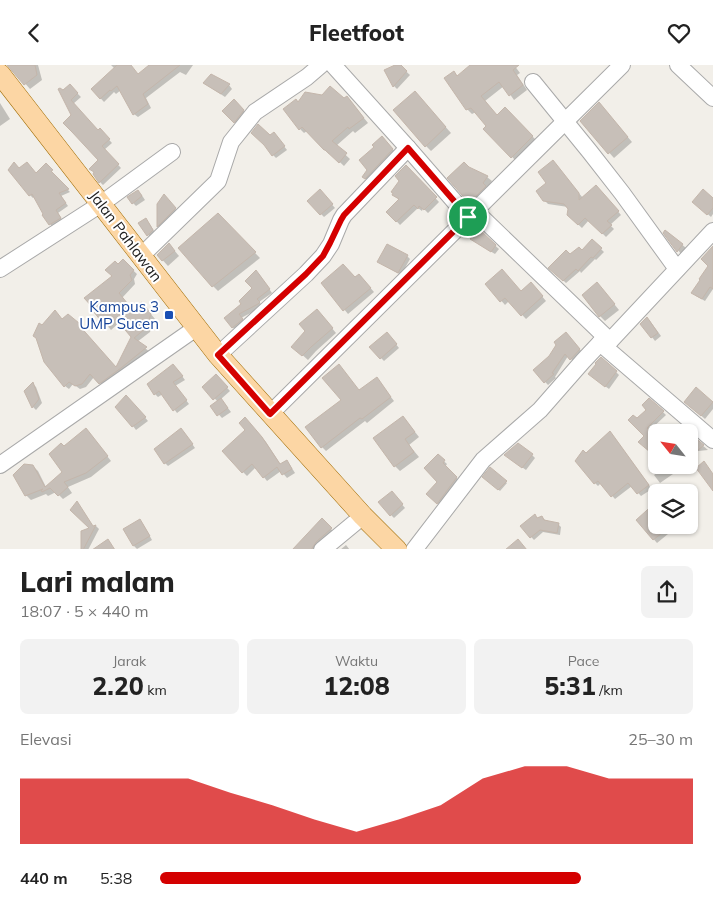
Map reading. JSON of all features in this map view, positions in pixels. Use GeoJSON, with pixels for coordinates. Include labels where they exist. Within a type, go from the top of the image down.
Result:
{"type":"FeatureCollection","features":[{"type":"Feature","properties":{"kind":"main road","name":"Jalan Pahlawan"},"geometry":{"type":"LineString","coordinates":[[0,74],[218,355],[363,516],[397,549]]}},
{"type":"Feature","properties":{"kind":"street"},"geometry":{"type":"LineString","coordinates":[[141,256],[218,181],[231,142],[256,111],[307,77],[321,65]]}},
{"type":"Feature","properties":{"kind":"street"},"geometry":{"type":"LineString","coordinates":[[332,65],[472,214],[605,342],[710,430]]}},
{"type":"Feature","properties":{"kind":"street"},"geometry":{"type":"LineString","coordinates":[[270,414],[622,65]]}},
{"type":"Feature","properties":{"kind":"street"},"geometry":{"type":"LineString","coordinates":[[678,65],[713,98]]}},
{"type":"Feature","properties":{"kind":"street"},"geometry":{"type":"LineString","coordinates":[[533,82],[616,186],[677,269]]}},
{"type":"Feature","properties":{"kind":"street"},"geometry":{"type":"LineString","coordinates":[[218,355],[323,256],[344,215],[408,148]]}},
{"type":"Feature","properties":{"kind":"street"},"geometry":{"type":"LineString","coordinates":[[0,269],[101,204],[172,152]]}},
{"type":"Feature","properties":{"kind":"street"},"geometry":{"type":"LineString","coordinates":[[414,549],[483,460],[540,410],[583,361],[605,342],[713,231]]}},
{"type":"Feature","properties":{"kind":"street"},"geometry":{"type":"LineString","coordinates":[[0,465],[196,328]]}},
{"type":"Feature","properties":{"kind":"street"},"geometry":{"type":"LineString","coordinates":[[322,549],[363,516]]}},
{"type":"Feature","properties":{"kind":"building"},"geometry":{"type":"Polygon","coordinates":[[[7,65],[35,65],[37,75],[24,85],[7,65]]]}},
{"type":"Feature","properties":{"kind":"building"},"geometry":{"type":"Polygon","coordinates":[[[117,65],[131,65],[138,74],[149,65],[180,65],[143,94],[148,104],[133,115],[117,86],[100,99],[91,89],[117,65]]]}},
{"type":"Feature","properties":{"kind":"building"},"geometry":{"type":"Polygon","coordinates":[[[395,65],[401,65],[407,71],[393,87],[384,70],[395,65]]]}},
{"type":"Feature","properties":{"kind":"building"},"geometry":{"type":"Polygon","coordinates":[[[470,65],[519,65],[513,70],[523,85],[509,96],[499,82],[481,96],[497,115],[505,107],[533,136],[511,158],[483,129],[486,126],[471,108],[466,110],[444,78],[454,71],[457,76],[470,65]]]}},
{"type":"Feature","properties":{"kind":"building"},"geometry":{"type":"Polygon","coordinates":[[[211,74],[230,84],[221,94],[203,83],[211,74]]]}},
{"type":"Feature","properties":{"kind":"building"},"geometry":{"type":"Polygon","coordinates":[[[70,84],[78,93],[71,100],[98,130],[100,128],[110,139],[102,146],[119,164],[99,183],[93,174],[94,172],[89,169],[98,160],[63,123],[71,115],[58,89],[63,90],[70,84]]]}},
{"type":"Feature","properties":{"kind":"building"},"geometry":{"type":"Polygon","coordinates":[[[330,86],[344,98],[347,96],[364,118],[349,129],[348,127],[332,141],[347,153],[339,163],[302,127],[299,130],[283,109],[296,99],[298,102],[305,92],[322,95],[330,86]]]}},
{"type":"Feature","properties":{"kind":"building"},"geometry":{"type":"Polygon","coordinates":[[[415,91],[446,127],[425,147],[393,110],[415,91]]]}},
{"type":"Feature","properties":{"kind":"building"},"geometry":{"type":"Polygon","coordinates":[[[234,99],[244,110],[234,123],[222,111],[234,99]]]}},
{"type":"Feature","properties":{"kind":"building"},"geometry":{"type":"Polygon","coordinates":[[[599,102],[628,137],[608,154],[580,121],[599,102]]]}},
{"type":"Feature","properties":{"kind":"building"},"geometry":{"type":"Polygon","coordinates":[[[258,124],[270,135],[274,132],[285,146],[272,156],[264,145],[251,133],[258,124]]]}},
{"type":"Feature","properties":{"kind":"building"},"geometry":{"type":"Polygon","coordinates":[[[382,136],[393,149],[365,179],[362,177],[367,170],[359,160],[374,147],[372,145],[382,136]]]}},
{"type":"Feature","properties":{"kind":"building"},"geometry":{"type":"Polygon","coordinates":[[[553,160],[579,193],[579,200],[596,185],[619,211],[607,221],[612,225],[602,234],[585,218],[578,225],[567,215],[568,209],[564,204],[543,201],[536,191],[546,183],[538,172],[553,160]]]}},
{"type":"Feature","properties":{"kind":"building"},"geometry":{"type":"Polygon","coordinates":[[[14,162],[19,168],[27,162],[36,173],[46,163],[53,170],[51,171],[69,189],[59,193],[66,203],[56,210],[61,218],[49,225],[32,194],[29,196],[8,170],[14,162]]]}},
{"type":"Feature","properties":{"kind":"building"},"geometry":{"type":"Polygon","coordinates":[[[464,162],[469,167],[488,176],[483,183],[486,186],[469,203],[447,178],[464,162]]]}},
{"type":"Feature","properties":{"kind":"building"},"geometry":{"type":"Polygon","coordinates":[[[406,165],[437,197],[424,210],[419,206],[418,209],[414,205],[396,222],[386,212],[399,199],[392,195],[393,193],[391,192],[399,181],[395,176],[406,165]]]}},
{"type":"Feature","properties":{"kind":"building"},"geometry":{"type":"Polygon","coordinates":[[[320,189],[333,204],[320,215],[307,201],[320,189]]]}},
{"type":"Feature","properties":{"kind":"building"},"geometry":{"type":"Polygon","coordinates":[[[703,189],[713,198],[713,208],[707,215],[692,202],[703,189]]]}},
{"type":"Feature","properties":{"kind":"building"},"geometry":{"type":"Polygon","coordinates":[[[138,190],[142,196],[132,204],[127,197],[138,190]]]}},
{"type":"Feature","properties":{"kind":"building"},"geometry":{"type":"Polygon","coordinates":[[[164,194],[176,208],[157,227],[157,204],[164,194]]]}},
{"type":"Feature","properties":{"kind":"building"},"geometry":{"type":"Polygon","coordinates":[[[218,213],[256,252],[212,287],[178,248],[218,213]]]}},
{"type":"Feature","properties":{"kind":"building"},"geometry":{"type":"Polygon","coordinates":[[[146,218],[153,230],[147,236],[138,223],[146,218]]]}},
{"type":"Feature","properties":{"kind":"building"},"geometry":{"type":"Polygon","coordinates":[[[479,229],[496,245],[491,252],[470,239],[479,229]]]}},
{"type":"Feature","properties":{"kind":"building"},"geometry":{"type":"Polygon","coordinates":[[[665,230],[683,244],[677,252],[663,233],[665,230]]]}},
{"type":"Feature","properties":{"kind":"building"},"geometry":{"type":"Polygon","coordinates":[[[592,239],[602,248],[578,271],[576,269],[563,281],[548,268],[566,250],[570,254],[579,247],[582,250],[592,239]]]}},
{"type":"Feature","properties":{"kind":"building"},"geometry":{"type":"Polygon","coordinates":[[[169,243],[175,251],[162,261],[157,255],[169,243]]]}},
{"type":"Feature","properties":{"kind":"building"},"geometry":{"type":"Polygon","coordinates":[[[387,244],[408,255],[398,273],[377,262],[387,244]]]}},
{"type":"Feature","properties":{"kind":"building"},"geometry":{"type":"Polygon","coordinates":[[[713,246],[713,289],[710,287],[702,299],[691,293],[708,266],[701,259],[713,246]]]}},
{"type":"Feature","properties":{"kind":"building"},"geometry":{"type":"Polygon","coordinates":[[[123,259],[134,270],[130,275],[132,280],[119,293],[132,309],[142,302],[151,314],[146,328],[134,338],[147,347],[99,384],[90,374],[82,384],[75,386],[69,382],[64,387],[44,362],[36,338],[33,336],[39,323],[42,325],[55,310],[62,319],[68,314],[79,323],[116,367],[131,337],[116,319],[106,327],[93,311],[95,310],[84,298],[112,276],[105,270],[115,261],[118,264],[123,259]]]}},
{"type":"Feature","properties":{"kind":"building"},"geometry":{"type":"Polygon","coordinates":[[[343,264],[355,277],[359,274],[371,288],[343,311],[321,283],[343,264]]]}},
{"type":"Feature","properties":{"kind":"building"},"geometry":{"type":"Polygon","coordinates":[[[502,269],[521,291],[531,282],[543,296],[521,316],[505,298],[500,302],[485,284],[502,269]]]}},
{"type":"Feature","properties":{"kind":"building"},"geometry":{"type":"Polygon","coordinates":[[[256,270],[270,289],[257,299],[260,302],[258,304],[239,314],[243,319],[232,328],[224,318],[241,304],[239,301],[252,288],[245,281],[256,270]]]}},
{"type":"Feature","properties":{"kind":"building"},"geometry":{"type":"Polygon","coordinates":[[[597,282],[615,304],[599,317],[582,295],[597,282]]]}},
{"type":"Feature","properties":{"kind":"building"},"geometry":{"type":"Polygon","coordinates":[[[317,309],[333,328],[302,356],[291,347],[305,331],[299,324],[317,309]]]}},
{"type":"Feature","properties":{"kind":"building"},"geometry":{"type":"Polygon","coordinates":[[[647,317],[658,333],[651,338],[640,324],[647,317]]]}},
{"type":"Feature","properties":{"kind":"building"},"geometry":{"type":"Polygon","coordinates":[[[387,332],[397,344],[380,359],[369,347],[387,332]]]}},
{"type":"Feature","properties":{"kind":"building"},"geometry":{"type":"Polygon","coordinates":[[[566,332],[580,349],[570,360],[565,354],[552,373],[554,374],[544,383],[533,370],[549,356],[556,345],[554,342],[566,332]]]}},
{"type":"Feature","properties":{"kind":"building"},"geometry":{"type":"Polygon","coordinates":[[[601,357],[617,371],[605,387],[588,374],[601,357]]]}},
{"type":"Feature","properties":{"kind":"building"},"geometry":{"type":"Polygon","coordinates":[[[173,364],[183,376],[173,382],[187,400],[173,411],[159,391],[154,395],[147,384],[173,364]]]}},
{"type":"Feature","properties":{"kind":"building"},"geometry":{"type":"Polygon","coordinates":[[[339,364],[359,390],[377,377],[391,397],[321,448],[305,427],[341,400],[322,378],[339,364]]]}},
{"type":"Feature","properties":{"kind":"building"},"geometry":{"type":"Polygon","coordinates":[[[216,374],[228,387],[213,400],[202,387],[216,374]]]}},
{"type":"Feature","properties":{"kind":"building"},"geometry":{"type":"Polygon","coordinates":[[[33,382],[39,399],[32,408],[24,391],[33,382]]]}},
{"type":"Feature","properties":{"kind":"building"},"geometry":{"type":"Polygon","coordinates":[[[696,387],[713,402],[701,416],[684,402],[696,387]]]}},
{"type":"Feature","properties":{"kind":"building"},"geometry":{"type":"Polygon","coordinates":[[[126,395],[146,417],[132,427],[115,407],[126,395]]]}},
{"type":"Feature","properties":{"kind":"building"},"geometry":{"type":"Polygon","coordinates":[[[221,398],[228,408],[217,416],[210,406],[221,398]]]}},
{"type":"Feature","properties":{"kind":"building"},"geometry":{"type":"Polygon","coordinates":[[[649,398],[664,411],[651,424],[648,424],[648,450],[638,442],[644,436],[628,420],[633,415],[637,418],[646,410],[642,405],[649,398]]]}},
{"type":"Feature","properties":{"kind":"building"},"geometry":{"type":"Polygon","coordinates":[[[403,416],[415,432],[405,439],[414,452],[394,467],[373,438],[403,416]]]}},
{"type":"Feature","properties":{"kind":"building"},"geometry":{"type":"Polygon","coordinates":[[[245,417],[262,437],[280,464],[287,460],[292,469],[282,475],[277,467],[263,478],[252,464],[242,473],[222,451],[245,430],[239,423],[245,417]]]}},
{"type":"Feature","properties":{"kind":"building"},"geometry":{"type":"Polygon","coordinates":[[[86,428],[108,456],[86,473],[64,482],[68,487],[58,496],[50,488],[25,496],[13,475],[24,464],[33,465],[45,487],[62,472],[49,454],[61,443],[64,446],[86,428]]]}},
{"type":"Feature","properties":{"kind":"building"},"geometry":{"type":"Polygon","coordinates":[[[181,428],[193,444],[164,464],[154,449],[181,428]]]}},
{"type":"Feature","properties":{"kind":"building"},"geometry":{"type":"Polygon","coordinates":[[[610,431],[648,486],[637,494],[628,483],[611,497],[598,481],[594,484],[575,461],[583,450],[586,453],[610,431]]]}},
{"type":"Feature","properties":{"kind":"building"},"geometry":{"type":"Polygon","coordinates":[[[698,440],[704,445],[698,450],[698,440]]]}},
{"type":"Feature","properties":{"kind":"building"},"geometry":{"type":"Polygon","coordinates":[[[518,443],[533,454],[522,468],[504,455],[518,443]]]}},
{"type":"Feature","properties":{"kind":"building"},"geometry":{"type":"Polygon","coordinates":[[[438,454],[445,460],[443,463],[457,477],[437,504],[426,494],[437,482],[424,468],[438,454]]]}},
{"type":"Feature","properties":{"kind":"building"},"geometry":{"type":"Polygon","coordinates":[[[704,461],[713,474],[713,491],[698,471],[698,466],[704,461]]]}},
{"type":"Feature","properties":{"kind":"building"},"geometry":{"type":"Polygon","coordinates":[[[490,467],[507,481],[498,490],[482,477],[490,467]]]}},
{"type":"Feature","properties":{"kind":"building"},"geometry":{"type":"Polygon","coordinates":[[[392,491],[403,504],[390,516],[378,502],[392,491]]]}},
{"type":"Feature","properties":{"kind":"building"},"geometry":{"type":"Polygon","coordinates":[[[77,501],[93,526],[96,525],[84,549],[81,549],[81,531],[89,528],[70,510],[77,501]]]}},
{"type":"Feature","properties":{"kind":"building"},"geometry":{"type":"Polygon","coordinates":[[[648,509],[648,534],[661,534],[653,540],[636,520],[648,509]]]}},
{"type":"Feature","properties":{"kind":"building"},"geometry":{"type":"Polygon","coordinates":[[[535,514],[537,518],[542,516],[544,520],[559,523],[557,533],[540,530],[530,538],[520,526],[535,514]]]}},
{"type":"Feature","properties":{"kind":"building"},"geometry":{"type":"Polygon","coordinates":[[[322,518],[332,528],[316,542],[312,549],[293,549],[322,518]]]}},
{"type":"Feature","properties":{"kind":"building"},"geometry":{"type":"Polygon","coordinates":[[[140,519],[150,536],[133,546],[123,529],[140,519]]]}},
{"type":"Feature","properties":{"kind":"building"},"geometry":{"type":"Polygon","coordinates":[[[108,539],[114,549],[93,549],[108,539]]]}},
{"type":"Feature","properties":{"kind":"building"},"geometry":{"type":"Polygon","coordinates":[[[518,539],[526,549],[506,549],[518,539]]]}},
{"type":"Feature","properties":{"kind":"place","name":"Kampus 3 UMP Sucen"},"geometry":{"type":"Point","coordinates":[169,315]}},
{"type":"Feature","properties":{"kind":"route"},"geometry":{"type":"LineString","coordinates":[[408,148],[468,217],[270,414],[218,355],[323,256],[344,215],[408,148]]}}]}
